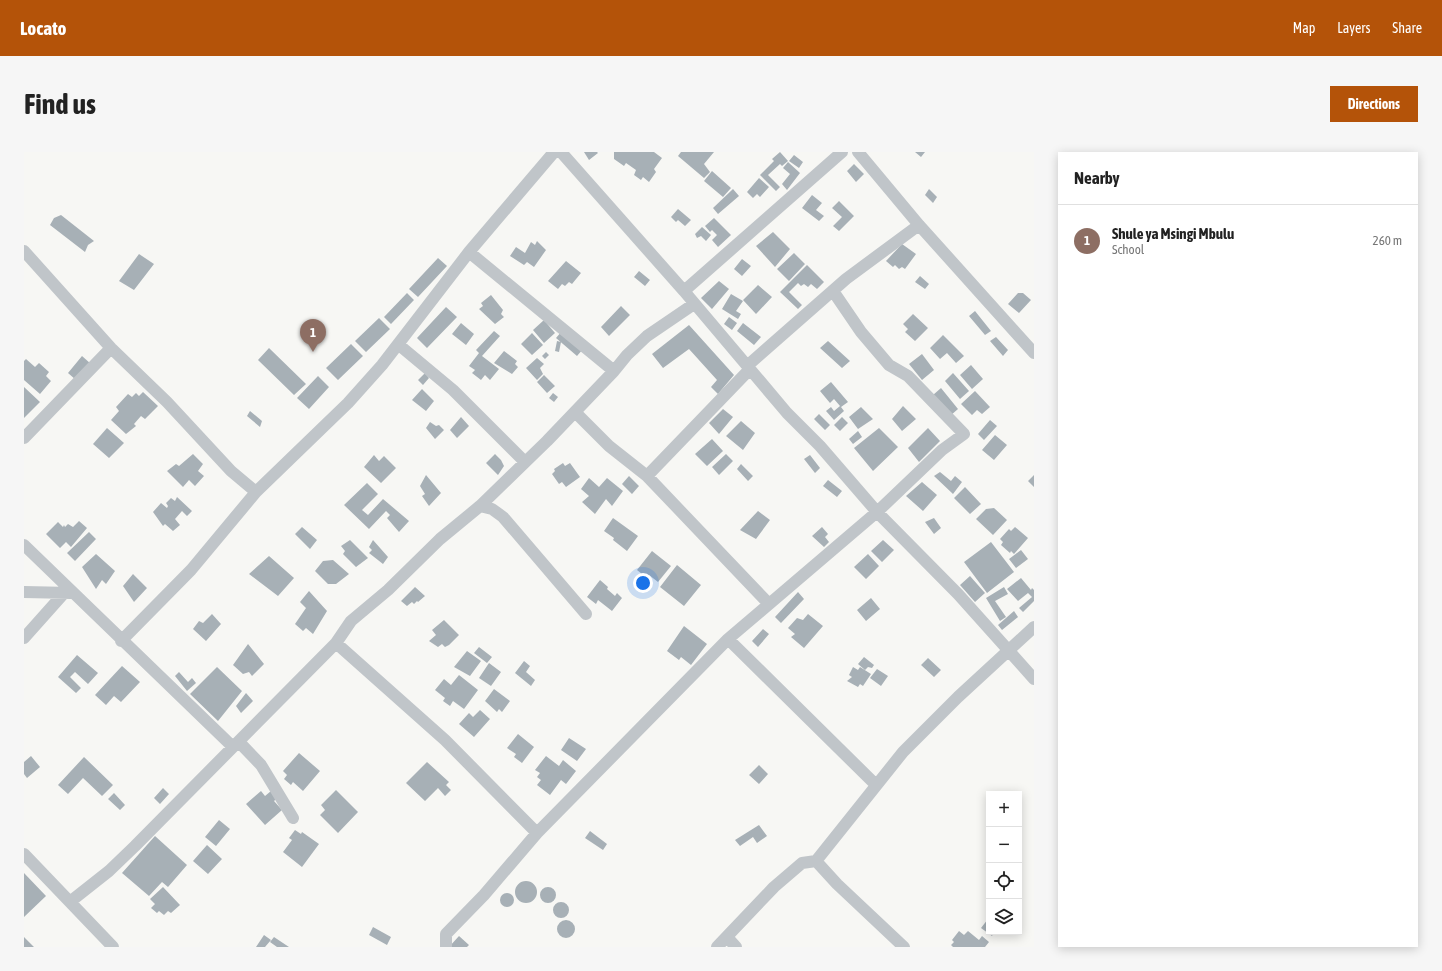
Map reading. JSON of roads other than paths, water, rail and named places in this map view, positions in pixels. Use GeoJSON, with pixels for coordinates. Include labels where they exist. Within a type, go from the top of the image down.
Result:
{"type":"FeatureCollection","features":[{"type":"Feature","properties":{"kind":"street"},"geometry":{"type":"LineString","coordinates":[[121,641],[191,570],[256,492],[348,403],[399,345],[470,252],[554,152]]}},
{"type":"Feature","properties":{"kind":"street"},"geometry":{"type":"LineString","coordinates":[[561,152],[684,291],[787,413],[838,466],[877,512],[958,594],[1034,679]]}},
{"type":"Feature","properties":{"kind":"street"},"geometry":{"type":"LineString","coordinates":[[684,291],[842,152]]}},
{"type":"Feature","properties":{"kind":"street"},"geometry":{"type":"LineString","coordinates":[[858,152],[919,225],[1034,353]]}},
{"type":"Feature","properties":{"kind":"street"},"geometry":{"type":"LineString","coordinates":[[647,476],[749,368],[846,279],[919,225]]}},
{"type":"Feature","properties":{"kind":"street"},"geometry":{"type":"LineString","coordinates":[[24,252],[111,348],[167,402],[231,471],[256,492]]}},
{"type":"Feature","properties":{"kind":"street"},"geometry":{"type":"LineString","coordinates":[[470,252],[614,371]]}},
{"type":"Feature","properties":{"kind":"street"},"geometry":{"type":"LineString","coordinates":[[446,947],[446,934],[484,895],[537,833],[728,639],[877,512],[942,450],[964,434],[908,376],[889,365],[861,332],[833,291]]}},
{"type":"Feature","properties":{"kind":"street"},"geometry":{"type":"LineString","coordinates":[[71,901],[109,871],[135,846],[336,643],[351,622],[366,607],[388,590],[440,539],[480,506],[575,412],[627,355],[647,336],[694,304]]}},
{"type":"Feature","properties":{"kind":"street"},"geometry":{"type":"LineString","coordinates":[[399,345],[453,390],[524,462]]}},
{"type":"Feature","properties":{"kind":"street"},"geometry":{"type":"LineString","coordinates":[[24,438],[111,348]]}},
{"type":"Feature","properties":{"kind":"street"},"geometry":{"type":"LineString","coordinates":[[575,412],[609,446],[647,476],[769,604]]}},
{"type":"Feature","properties":{"kind":"street"},"geometry":{"type":"LineString","coordinates":[[480,506],[492,509],[503,517],[586,614]]}},
{"type":"Feature","properties":{"kind":"street"},"geometry":{"type":"LineString","coordinates":[[24,545],[69,593],[261,765],[293,818]]}},
{"type":"Feature","properties":{"kind":"street"},"geometry":{"type":"LineString","coordinates":[[24,592],[69,593]]}},
{"type":"Feature","properties":{"kind":"street"},"geometry":{"type":"LineString","coordinates":[[24,638],[69,593]]}},
{"type":"Feature","properties":{"kind":"street"},"geometry":{"type":"LineString","coordinates":[[717,947],[774,887],[802,863],[816,861],[903,752],[1034,627]]}},
{"type":"Feature","properties":{"kind":"street"},"geometry":{"type":"LineString","coordinates":[[728,639],[876,785]]}},
{"type":"Feature","properties":{"kind":"street"},"geometry":{"type":"LineString","coordinates":[[336,643],[445,740],[537,833]]}},
{"type":"Feature","properties":{"kind":"street"},"geometry":{"type":"LineString","coordinates":[[24,854],[71,901],[113,947]]}},
{"type":"Feature","properties":{"kind":"street"},"geometry":{"type":"LineString","coordinates":[[816,861],[837,884],[904,947]]}},
{"type":"Feature","properties":{"kind":"street"},"geometry":{"type":"LineString","coordinates":[[727,937],[736,947]]}},
{"type":"Feature","properties":{"kind":"place","name":"Shule ya Msingi Mbulu"},"geometry":{"type":"Point","coordinates":[313,352]}}]}
